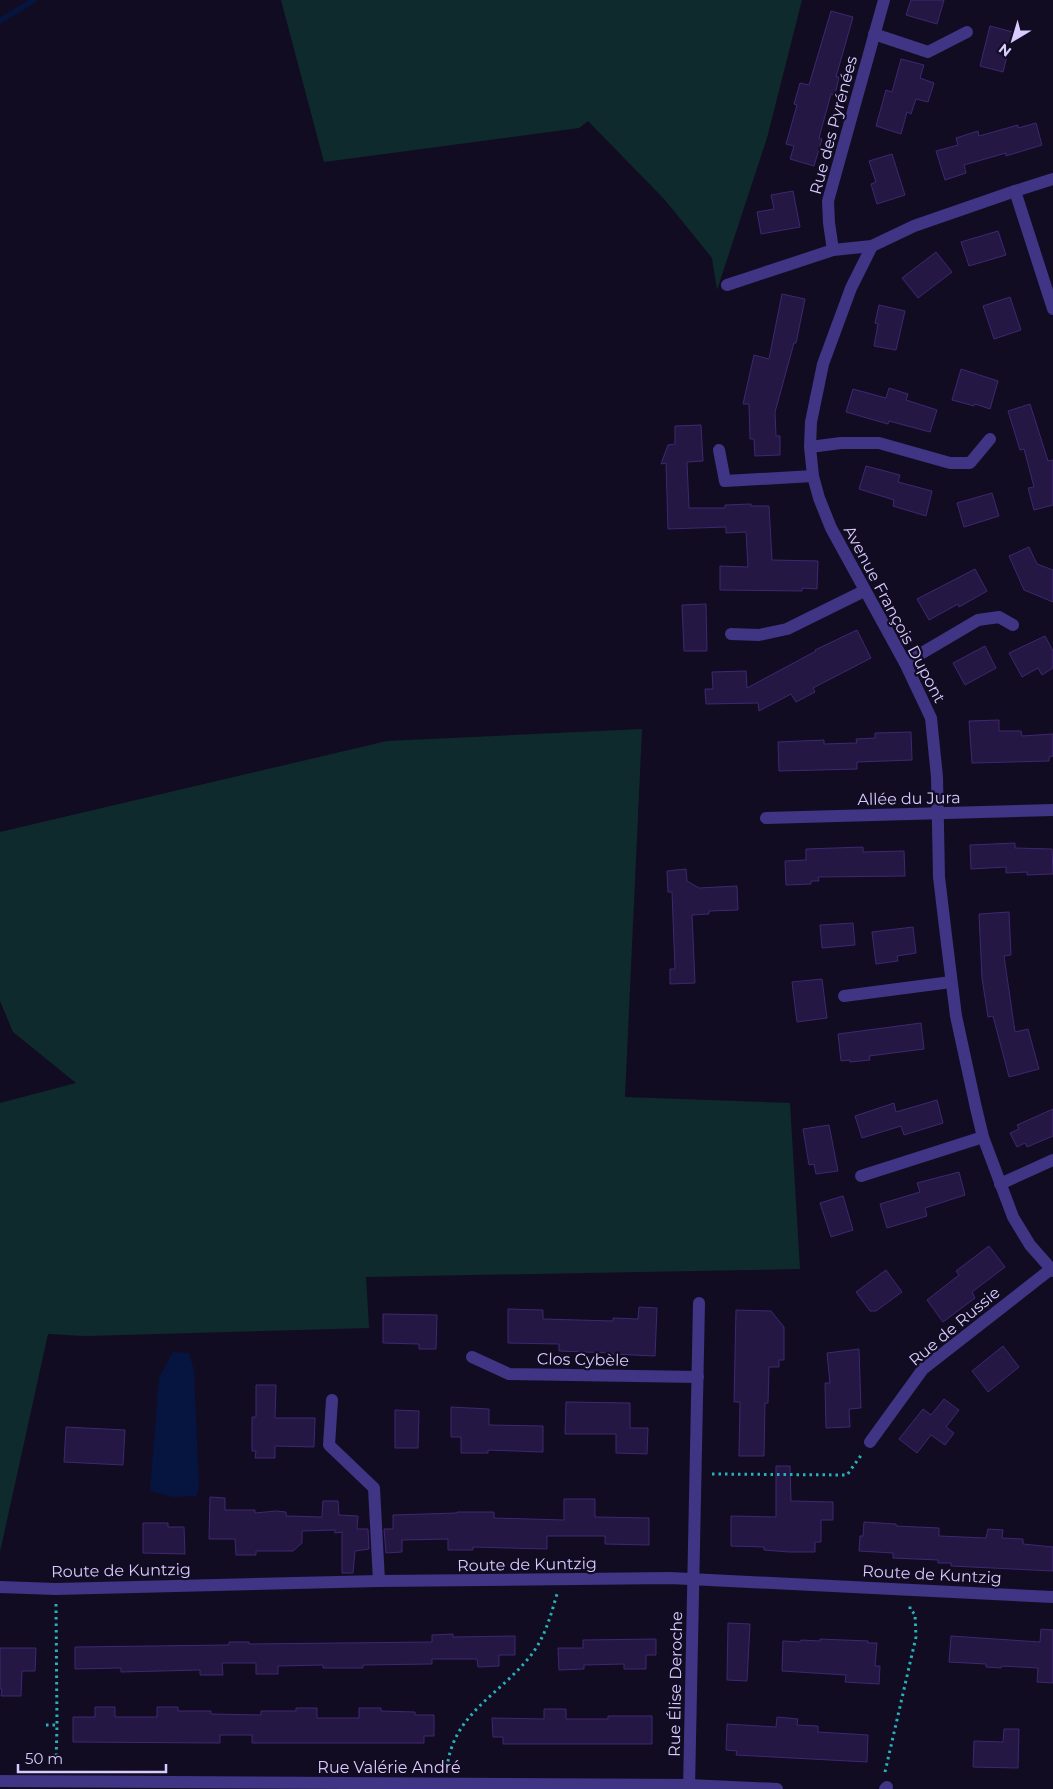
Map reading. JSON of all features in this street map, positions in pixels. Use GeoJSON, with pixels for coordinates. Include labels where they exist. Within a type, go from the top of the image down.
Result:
{"type":"FeatureCollection","features":[{"type":"Feature","properties":{"kind":"street","name":"Rue des Pyrénées"},"geometry":{"type":"LineString","coordinates":[[833,250],[828,201],[884,0]]}},
{"type":"Feature","properties":{"kind":"street"},"geometry":{"type":"LineString","coordinates":[[874,34],[928,52],[967,32]]}},
{"type":"Feature","properties":{"kind":"street"},"geometry":{"type":"LineString","coordinates":[[727,285],[833,250],[872,246],[914,226],[1015,190],[1053,179]]}},
{"type":"Feature","properties":{"kind":"street"},"geometry":{"type":"LineString","coordinates":[[1015,190],[1053,309]]}},
{"type":"Feature","properties":{"kind":"street","name":"Avenue François Dupont"},"geometry":{"type":"LineString","coordinates":[[872,246],[851,288],[823,364],[811,422],[810,447],[813,476],[819,498],[832,528],[864,591],[905,664],[931,718],[938,814],[939,876],[956,1016],[983,1137],[1000,1184],[1013,1217],[1030,1244],[1052,1270]]}},
{"type":"Feature","properties":{"kind":"street"},"geometry":{"type":"LineString","coordinates":[[810,447],[841,443],[879,443],[950,463],[970,463],[990,439]]}},
{"type":"Feature","properties":{"kind":"street"},"geometry":{"type":"LineString","coordinates":[[719,450],[725,481],[813,476]]}},
{"type":"Feature","properties":{"kind":"street"},"geometry":{"type":"LineString","coordinates":[[731,634],[759,635],[787,629],[864,591]]}},
{"type":"Feature","properties":{"kind":"street"},"geometry":{"type":"LineString","coordinates":[[905,664],[978,620],[999,617],[1013,625]]}},
{"type":"Feature","properties":{"kind":"street","name":"Allée du Jura"},"geometry":{"type":"LineString","coordinates":[[766,818],[1053,810]]}},
{"type":"Feature","properties":{"kind":"street"},"geometry":{"type":"LineString","coordinates":[[844,996],[951,982]]}},
{"type":"Feature","properties":{"kind":"street"},"geometry":{"type":"LineString","coordinates":[[861,1176],[983,1137]]}},
{"type":"Feature","properties":{"kind":"street"},"geometry":{"type":"LineString","coordinates":[[1000,1184],[1053,1160]]}},
{"type":"Feature","properties":{"kind":"street","name":"Rue de Russie"},"geometry":{"type":"LineString","coordinates":[[870,1442],[923,1369],[1052,1270]]}},
{"type":"Feature","properties":{"kind":"street"},"geometry":{"type":"LineString","coordinates":[[694,1579],[699,1303]]}},
{"type":"Feature","properties":{"kind":"street","name":"Clos Cybèle"},"geometry":{"type":"LineString","coordinates":[[472,1358],[509,1374],[698,1378]]}},
{"type":"Feature","properties":{"kind":"street"},"geometry":{"type":"LineString","coordinates":[[332,1400],[329,1445],[374,1488],[379,1581]]}},
{"type":"Feature","properties":{"kind":"street","name":"Route de Kuntzig"},"geometry":{"type":"LineString","coordinates":[[0,1587],[56,1588],[379,1581],[694,1579],[1053,1597]]}},
{"type":"Feature","properties":{"kind":"street","name":"Rue Élise Deroche"},"geometry":{"type":"LineString","coordinates":[[689,1787],[694,1579]]}},
{"type":"Feature","properties":{"kind":"street","name":"Rue Valérie André"},"geometry":{"type":"LineString","coordinates":[[0,1780],[56,1781],[81,1785],[307,1786],[446,1784],[777,1789]]}},
{"type":"Feature","properties":{"kind":"path"},"geometry":{"type":"LineString","coordinates":[[696,1474],[847,1475],[870,1442]]}},
{"type":"Feature","properties":{"kind":"path"},"geometry":{"type":"LineString","coordinates":[[446,1784],[452,1743],[472,1713],[528,1659],[540,1642],[549,1623],[562,1580]]}},
{"type":"Feature","properties":{"kind":"path"},"geometry":{"type":"LineString","coordinates":[[56,1588],[58,1725],[56,1781]]}},
{"type":"Feature","properties":{"kind":"path"},"geometry":{"type":"LineString","coordinates":[[886,1788],[884,1775],[916,1637],[915,1614],[910,1610],[909,1589]]}},
{"type":"Feature","properties":{"kind":"path"},"geometry":{"type":"LineString","coordinates":[[46,1725],[58,1725]]}},
{"type":"Feature","properties":{"kind":"green space"},"geometry":{"type":"Polygon","coordinates":[[[281,0],[802,0],[767,138],[717,290],[712,258],[665,200],[588,121],[579,128],[324,162],[281,0]]]}},
{"type":"Feature","properties":{"kind":"green space"},"geometry":{"type":"Polygon","coordinates":[[[642,729],[625,1097],[790,1103],[800,1269],[366,1277],[369,1328],[85,1336],[48,1334],[0,1552],[0,1103],[76,1083],[13,1032],[0,1001],[0,832],[387,741],[642,729]]]}},
{"type":"Feature","properties":{"kind":"water"},"geometry":{"type":"Polygon","coordinates":[[[173,1352],[189,1353],[194,1371],[199,1488],[196,1496],[173,1497],[150,1491],[159,1378],[173,1352]]]}},
{"type":"Feature","properties":{"kind":"building"},"geometry":{"type":"Polygon","coordinates":[[[911,0],[944,0],[937,24],[906,15],[911,0]]]}},
{"type":"Feature","properties":{"kind":"building"},"geometry":{"type":"Polygon","coordinates":[[[831,11],[853,17],[836,77],[839,77],[835,95],[831,94],[819,138],[822,139],[814,166],[790,159],[794,146],[786,144],[797,105],[794,104],[800,83],[809,85],[831,11]]]}},
{"type":"Feature","properties":{"kind":"building"},"geometry":{"type":"Polygon","coordinates":[[[990,26],[1013,32],[1003,72],[980,66],[990,26]]]}},
{"type":"Feature","properties":{"kind":"building"},"geometry":{"type":"Polygon","coordinates":[[[901,59],[924,65],[920,78],[934,83],[928,102],[916,99],[911,114],[907,112],[901,134],[876,126],[886,90],[892,92],[901,59]]]}},
{"type":"Feature","properties":{"kind":"building"},"geometry":{"type":"Polygon","coordinates":[[[1036,123],[1042,145],[1006,156],[1006,153],[964,165],[966,173],[945,180],[936,151],[958,145],[956,138],[978,131],[979,136],[1018,125],[1018,128],[1036,123]]]}},
{"type":"Feature","properties":{"kind":"building"},"geometry":{"type":"Polygon","coordinates":[[[892,154],[905,195],[877,204],[871,184],[876,182],[869,161],[892,154]]]}},
{"type":"Feature","properties":{"kind":"building"},"geometry":{"type":"Polygon","coordinates":[[[793,191],[800,227],[761,234],[757,212],[774,209],[771,195],[793,191]]]}},
{"type":"Feature","properties":{"kind":"building"},"geometry":{"type":"Polygon","coordinates":[[[998,231],[1006,255],[969,266],[961,242],[998,231]]]}},
{"type":"Feature","properties":{"kind":"building"},"geometry":{"type":"Polygon","coordinates":[[[936,252],[952,272],[918,298],[902,278],[936,252]]]}},
{"type":"Feature","properties":{"kind":"building"},"geometry":{"type":"Polygon","coordinates":[[[782,294],[805,299],[796,343],[794,343],[775,412],[776,436],[780,436],[780,455],[755,456],[754,439],[750,439],[749,404],[743,404],[754,355],[769,359],[782,294]]]}},
{"type":"Feature","properties":{"kind":"building"},"geometry":{"type":"Polygon","coordinates":[[[1010,297],[1021,330],[994,339],[983,306],[1010,297]]]}},
{"type":"Feature","properties":{"kind":"building"},"geometry":{"type":"Polygon","coordinates":[[[879,305],[905,311],[896,350],[874,346],[878,324],[875,323],[879,305]]]}},
{"type":"Feature","properties":{"kind":"building"},"geometry":{"type":"Polygon","coordinates":[[[961,369],[998,381],[990,409],[952,400],[961,369]]]}},
{"type":"Feature","properties":{"kind":"building"},"geometry":{"type":"Polygon","coordinates":[[[889,388],[908,394],[906,400],[937,410],[930,432],[889,421],[888,424],[846,412],[853,389],[886,398],[889,388]]]}},
{"type":"Feature","properties":{"kind":"building"},"geometry":{"type":"Polygon","coordinates":[[[1030,404],[1048,461],[1053,460],[1053,505],[1034,510],[1028,488],[1034,487],[1024,449],[1020,450],[1008,411],[1030,404]]]}},
{"type":"Feature","properties":{"kind":"building"},"geometry":{"type":"Polygon","coordinates":[[[701,425],[703,461],[687,462],[689,508],[725,508],[725,505],[751,504],[751,506],[769,506],[772,560],[818,561],[817,589],[802,588],[802,591],[720,590],[720,566],[748,567],[746,532],[726,533],[726,527],[668,529],[666,463],[661,464],[668,445],[675,444],[675,426],[701,425]]]}},
{"type":"Feature","properties":{"kind":"building"},"geometry":{"type":"Polygon","coordinates":[[[866,466],[900,475],[898,482],[932,491],[926,516],[893,506],[894,500],[859,489],[866,466]]]}},
{"type":"Feature","properties":{"kind":"building"},"geometry":{"type":"Polygon","coordinates":[[[992,493],[999,516],[964,527],[957,503],[992,493]]]}},
{"type":"Feature","properties":{"kind":"building"},"geometry":{"type":"Polygon","coordinates":[[[1029,547],[1037,564],[1053,570],[1053,602],[1024,590],[1009,556],[1029,547]]]}},
{"type":"Feature","properties":{"kind":"building"},"geometry":{"type":"Polygon","coordinates":[[[975,569],[987,591],[959,607],[958,604],[929,620],[917,599],[975,569]]]}},
{"type":"Feature","properties":{"kind":"building"},"geometry":{"type":"Polygon","coordinates":[[[706,604],[707,651],[684,651],[682,605],[706,604]]]}},
{"type":"Feature","properties":{"kind":"building"},"geometry":{"type":"Polygon","coordinates":[[[857,630],[871,658],[813,688],[815,692],[796,702],[791,694],[759,711],[758,703],[706,704],[705,689],[713,689],[712,672],[746,671],[747,688],[815,650],[857,630]]]}},
{"type":"Feature","properties":{"kind":"building"},"geometry":{"type":"Polygon","coordinates":[[[1045,636],[1053,651],[1053,668],[1042,675],[1038,668],[1022,677],[1009,653],[1045,636]]]}},
{"type":"Feature","properties":{"kind":"building"},"geometry":{"type":"Polygon","coordinates":[[[985,646],[996,668],[965,685],[953,663],[985,646]]]}},
{"type":"Feature","properties":{"kind":"building"},"geometry":{"type":"Polygon","coordinates":[[[999,720],[999,731],[1021,731],[1022,736],[1053,734],[1053,756],[1049,757],[1049,761],[972,763],[969,721],[999,720]]]}},
{"type":"Feature","properties":{"kind":"building"},"geometry":{"type":"Polygon","coordinates":[[[911,732],[912,760],[857,762],[857,769],[779,771],[778,742],[824,740],[824,744],[857,743],[856,739],[875,738],[875,733],[911,732]]]}},
{"type":"Feature","properties":{"kind":"building"},"geometry":{"type":"Polygon","coordinates":[[[1015,843],[1015,848],[1052,849],[1053,874],[1027,875],[1027,872],[1006,873],[1006,867],[971,869],[970,845],[1015,843]]]}},
{"type":"Feature","properties":{"kind":"building"},"geometry":{"type":"Polygon","coordinates":[[[863,847],[863,852],[904,851],[905,876],[818,877],[819,881],[811,881],[811,884],[786,885],[785,861],[806,860],[806,849],[863,847]]]}},
{"type":"Feature","properties":{"kind":"building"},"geometry":{"type":"Polygon","coordinates":[[[686,869],[687,881],[699,888],[737,886],[738,910],[709,911],[709,914],[692,915],[695,983],[670,984],[670,969],[675,969],[672,892],[668,892],[667,871],[686,869]]]}},
{"type":"Feature","properties":{"kind":"building"},"geometry":{"type":"Polygon","coordinates":[[[1009,912],[1011,955],[1004,956],[1015,1032],[1028,1029],[1039,1069],[1009,1077],[993,1016],[988,1017],[982,978],[979,914],[1009,912]]]}},
{"type":"Feature","properties":{"kind":"building"},"geometry":{"type":"Polygon","coordinates":[[[853,923],[855,945],[822,948],[820,925],[853,923]]]}},
{"type":"Feature","properties":{"kind":"building"},"geometry":{"type":"Polygon","coordinates":[[[913,927],[916,953],[897,956],[898,961],[876,964],[872,932],[913,927]]]}},
{"type":"Feature","properties":{"kind":"building"},"geometry":{"type":"Polygon","coordinates":[[[822,979],[827,1018],[797,1022],[792,982],[822,979]]]}},
{"type":"Feature","properties":{"kind":"building"},"geometry":{"type":"Polygon","coordinates":[[[921,1023],[924,1049],[869,1056],[870,1060],[841,1061],[838,1034],[921,1023]]]}},
{"type":"Feature","properties":{"kind":"building"},"geometry":{"type":"Polygon","coordinates":[[[937,1100],[943,1123],[904,1135],[901,1126],[862,1138],[855,1116],[894,1103],[896,1112],[937,1100]]]}},
{"type":"Feature","properties":{"kind":"building"},"geometry":{"type":"Polygon","coordinates":[[[1053,1109],[1053,1136],[1027,1147],[1025,1143],[1017,1147],[1010,1133],[1019,1129],[1017,1125],[1053,1109]]]}},
{"type":"Feature","properties":{"kind":"building"},"geometry":{"type":"Polygon","coordinates":[[[829,1125],[838,1171],[816,1174],[814,1164],[809,1165],[803,1129],[829,1125]]]}},
{"type":"Feature","properties":{"kind":"building"},"geometry":{"type":"Polygon","coordinates":[[[959,1172],[965,1195],[925,1208],[927,1216],[887,1228],[880,1204],[920,1192],[917,1183],[959,1172]]]}},
{"type":"Feature","properties":{"kind":"building"},"geometry":{"type":"Polygon","coordinates":[[[843,1196],[853,1230],[831,1237],[820,1203],[843,1196]]]}},
{"type":"Feature","properties":{"kind":"building"},"geometry":{"type":"Polygon","coordinates":[[[989,1246],[1005,1267],[972,1292],[975,1298],[943,1322],[927,1300],[959,1275],[956,1271],[989,1246]]]}},
{"type":"Feature","properties":{"kind":"building"},"geometry":{"type":"Polygon","coordinates":[[[886,1270],[902,1292],[876,1311],[870,1311],[856,1292],[886,1270]]]}},
{"type":"Feature","properties":{"kind":"building"},"geometry":{"type":"Polygon","coordinates":[[[639,1307],[657,1308],[655,1356],[559,1351],[559,1344],[508,1343],[508,1309],[543,1310],[543,1319],[613,1321],[613,1318],[638,1319],[639,1307]]]}},
{"type":"Feature","properties":{"kind":"building"},"geometry":{"type":"Polygon","coordinates":[[[736,1310],[771,1311],[784,1327],[784,1360],[779,1360],[779,1367],[769,1367],[768,1403],[765,1403],[764,1456],[739,1456],[740,1402],[734,1402],[736,1310]]]}},
{"type":"Feature","properties":{"kind":"building"},"geometry":{"type":"Polygon","coordinates":[[[383,1314],[437,1315],[436,1349],[419,1349],[419,1344],[383,1343],[383,1314]]]}},
{"type":"Feature","properties":{"kind":"building"},"geometry":{"type":"Polygon","coordinates":[[[1003,1346],[1019,1367],[988,1392],[972,1371],[1003,1346]]]}},
{"type":"Feature","properties":{"kind":"building"},"geometry":{"type":"Polygon","coordinates":[[[859,1349],[861,1408],[849,1409],[850,1427],[826,1428],[825,1383],[830,1383],[827,1353],[859,1349]]]}},
{"type":"Feature","properties":{"kind":"building"},"geometry":{"type":"Polygon","coordinates":[[[256,1385],[276,1385],[275,1418],[315,1418],[314,1447],[275,1446],[275,1458],[255,1458],[256,1451],[252,1451],[252,1417],[256,1417],[256,1385]]]}},
{"type":"Feature","properties":{"kind":"building"},"geometry":{"type":"Polygon","coordinates":[[[944,1399],[959,1410],[946,1427],[954,1433],[945,1445],[931,1435],[917,1453],[899,1439],[923,1409],[931,1415],[944,1399]]]}},
{"type":"Feature","properties":{"kind":"building"},"geometry":{"type":"Polygon","coordinates":[[[566,1402],[630,1403],[630,1428],[648,1428],[647,1454],[616,1453],[616,1434],[565,1434],[566,1402]]]}},
{"type":"Feature","properties":{"kind":"building"},"geometry":{"type":"Polygon","coordinates":[[[451,1407],[489,1409],[489,1425],[543,1426],[543,1452],[488,1450],[488,1453],[461,1453],[461,1437],[451,1437],[451,1407]]]}},
{"type":"Feature","properties":{"kind":"building"},"geometry":{"type":"Polygon","coordinates":[[[395,1410],[419,1411],[418,1448],[395,1448],[395,1410]]]}},
{"type":"Feature","properties":{"kind":"building"},"geometry":{"type":"Polygon","coordinates":[[[66,1427],[125,1430],[123,1465],[64,1462],[66,1427]]]}},
{"type":"Feature","properties":{"kind":"building"},"geometry":{"type":"Polygon","coordinates":[[[776,1466],[790,1466],[791,1501],[833,1502],[833,1520],[821,1520],[821,1542],[815,1542],[815,1552],[789,1552],[764,1550],[764,1547],[731,1546],[731,1516],[776,1517],[776,1466]]]}},
{"type":"Feature","properties":{"kind":"building"},"geometry":{"type":"Polygon","coordinates":[[[210,1497],[225,1498],[225,1510],[255,1510],[255,1513],[276,1511],[286,1512],[286,1516],[322,1517],[323,1501],[338,1501],[339,1515],[358,1516],[357,1529],[368,1529],[369,1549],[355,1551],[353,1573],[342,1573],[342,1532],[335,1533],[335,1530],[302,1531],[302,1543],[293,1551],[256,1551],[256,1555],[236,1555],[235,1539],[209,1539],[210,1497]]]}},
{"type":"Feature","properties":{"kind":"building"},"geometry":{"type":"Polygon","coordinates":[[[564,1499],[595,1499],[595,1517],[649,1518],[649,1545],[605,1544],[605,1536],[547,1536],[547,1549],[473,1547],[473,1550],[448,1550],[448,1539],[402,1540],[402,1552],[386,1553],[384,1529],[393,1529],[393,1515],[494,1512],[494,1518],[564,1520],[564,1499]]]}},
{"type":"Feature","properties":{"kind":"building"},"geometry":{"type":"Polygon","coordinates":[[[864,1522],[939,1528],[939,1536],[986,1538],[988,1529],[1003,1530],[1002,1538],[1023,1539],[1023,1544],[1053,1547],[1053,1571],[951,1566],[951,1563],[938,1563],[938,1560],[893,1558],[893,1553],[859,1551],[860,1536],[863,1536],[864,1522]]]}},
{"type":"Feature","properties":{"kind":"building"},"geometry":{"type":"Polygon","coordinates":[[[143,1523],[168,1523],[168,1527],[184,1527],[185,1554],[143,1553],[143,1523]]]}},
{"type":"Feature","properties":{"kind":"building"},"geometry":{"type":"Polygon","coordinates":[[[728,1623],[750,1624],[747,1681],[727,1680],[728,1623]]]}},
{"type":"Feature","properties":{"kind":"building"},"geometry":{"type":"Polygon","coordinates":[[[1041,1629],[1053,1630],[1053,1683],[1037,1682],[1038,1668],[986,1667],[986,1664],[949,1662],[951,1636],[1040,1642],[1041,1629]]]}},
{"type":"Feature","properties":{"kind":"building"},"geometry":{"type":"Polygon","coordinates":[[[453,1634],[453,1637],[515,1636],[515,1655],[499,1655],[499,1666],[478,1667],[477,1659],[432,1659],[432,1664],[363,1665],[363,1668],[323,1668],[323,1665],[278,1666],[278,1674],[256,1674],[256,1663],[222,1663],[223,1675],[200,1675],[200,1670],[121,1672],[121,1668],[75,1669],[75,1647],[229,1645],[229,1642],[249,1642],[249,1644],[432,1642],[432,1635],[453,1634]]]}},
{"type":"Feature","properties":{"kind":"building"},"geometry":{"type":"Polygon","coordinates":[[[656,1639],[656,1655],[646,1655],[646,1669],[624,1669],[624,1664],[584,1665],[584,1669],[559,1670],[558,1648],[583,1648],[583,1640],[656,1639]]]}},
{"type":"Feature","properties":{"kind":"building"},"geometry":{"type":"Polygon","coordinates":[[[820,1639],[877,1643],[875,1666],[880,1666],[879,1684],[845,1682],[846,1675],[782,1671],[783,1641],[820,1641],[820,1639]]]}},
{"type":"Feature","properties":{"kind":"building"},"geometry":{"type":"Polygon","coordinates":[[[0,1648],[36,1648],[35,1671],[22,1671],[21,1696],[1,1696],[0,1648]]]}},
{"type":"Feature","properties":{"kind":"building"},"geometry":{"type":"Polygon","coordinates":[[[95,1707],[115,1707],[115,1717],[157,1717],[157,1707],[178,1707],[178,1711],[211,1711],[211,1714],[261,1715],[261,1711],[296,1711],[296,1708],[317,1708],[317,1718],[359,1718],[359,1708],[381,1708],[381,1711],[415,1712],[415,1715],[434,1715],[434,1736],[424,1736],[424,1743],[252,1743],[252,1735],[220,1735],[220,1743],[73,1742],[73,1717],[95,1717],[95,1707]]]}},
{"type":"Feature","properties":{"kind":"building"},"geometry":{"type":"Polygon","coordinates":[[[544,1709],[566,1709],[566,1719],[608,1719],[608,1716],[652,1716],[652,1744],[503,1744],[503,1737],[493,1737],[492,1718],[544,1719],[544,1709]]]}},
{"type":"Feature","properties":{"kind":"building"},"geometry":{"type":"Polygon","coordinates":[[[777,1717],[798,1719],[797,1725],[818,1726],[818,1732],[868,1735],[867,1762],[736,1755],[737,1751],[726,1750],[727,1724],[776,1727],[777,1717]]]}},
{"type":"Feature","properties":{"kind":"building"},"geometry":{"type":"Polygon","coordinates":[[[1004,1729],[1019,1729],[1018,1768],[973,1767],[974,1741],[1003,1742],[1004,1729]]]}},
{"type":"Feature","properties":{"kind":"waterway"},"geometry":{"type":"LineString","coordinates":[[0,21],[34,0]]}}]}
